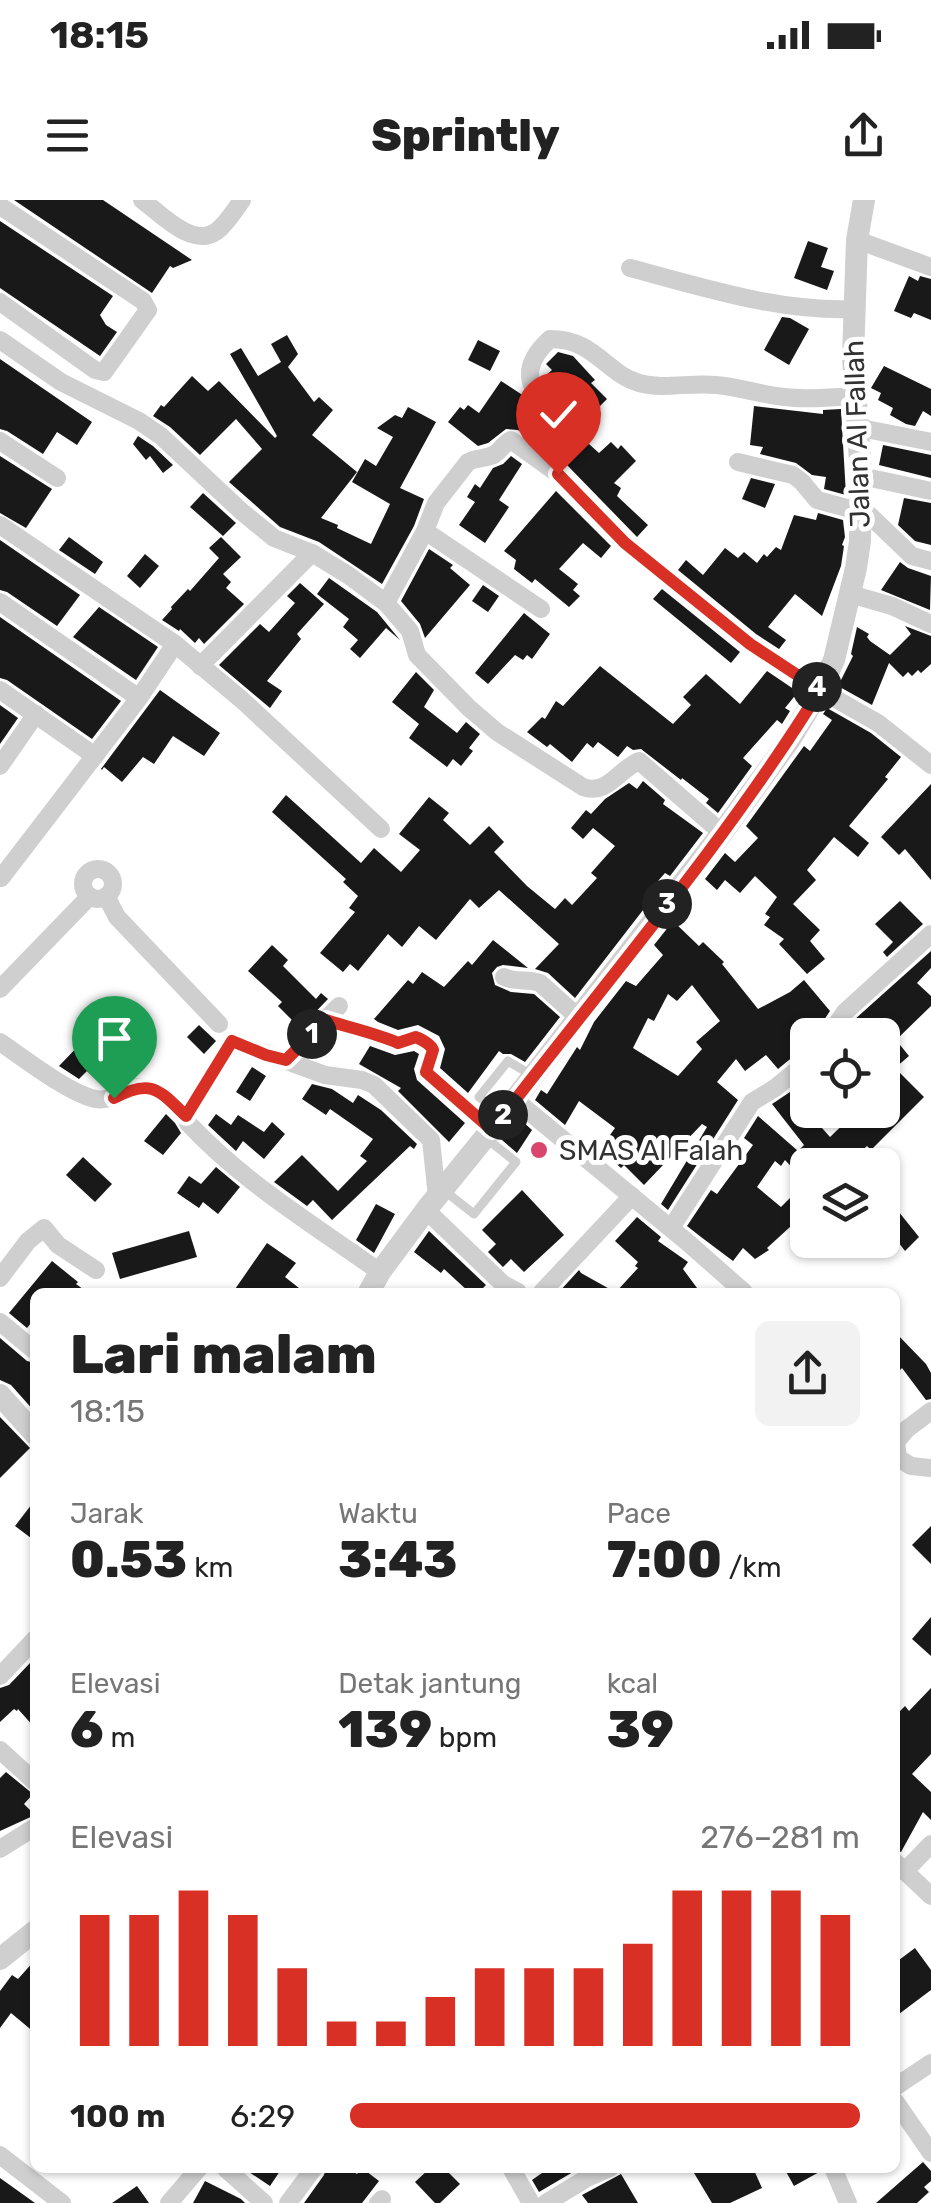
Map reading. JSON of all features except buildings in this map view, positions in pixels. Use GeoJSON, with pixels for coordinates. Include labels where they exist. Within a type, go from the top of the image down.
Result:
{"type":"FeatureCollection","features":[{"type":"Feature","properties":{"kind":"street"},"geometry":{"type":"LineString","coordinates":[[142,200],[184,232],[205,238],[242,200]]}},
{"type":"Feature","properties":{"kind":"street","name":"Jalan Al Fallah"},"geometry":{"type":"LineString","coordinates":[[375,1282],[435,1199],[722,833],[789,740],[834,660],[858,554],[862,508],[853,357],[857,240],[864,200]]}},
{"type":"Feature","properties":{"kind":"street"},"geometry":{"type":"LineString","coordinates":[[0,206],[146,304],[148,310],[106,371],[98,372],[0,302]]}},
{"type":"Feature","properties":{"kind":"street"},"geometry":{"type":"LineString","coordinates":[[857,240],[931,267]]}},
{"type":"Feature","properties":{"kind":"street"},"geometry":{"type":"LineString","coordinates":[[630,268],[727,294],[825,310],[854,309]]}},
{"type":"Feature","properties":{"kind":"street"},"geometry":{"type":"LineString","coordinates":[[584,433],[535,395],[530,375],[533,360],[550,339],[584,347],[622,376],[638,383],[719,385],[790,398],[856,396]]}},
{"type":"Feature","properties":{"kind":"street"},"geometry":{"type":"LineString","coordinates":[[0,340],[61,382],[139,420],[274,538],[312,554],[386,603],[410,631],[417,656],[497,732],[593,790],[603,788],[632,763],[639,762],[722,833]]}},
{"type":"Feature","properties":{"kind":"street"},"geometry":{"type":"LineString","coordinates":[[856,428],[931,442]]}},
{"type":"Feature","properties":{"kind":"street"},"geometry":{"type":"LineString","coordinates":[[0,440],[57,478]]}},
{"type":"Feature","properties":{"kind":"street"},"geometry":{"type":"LineString","coordinates":[[386,603],[426,530],[436,503],[468,462],[494,455],[511,440],[558,474],[625,543],[750,644],[878,723],[931,765]]}},
{"type":"Feature","properties":{"kind":"street"},"geometry":{"type":"LineString","coordinates":[[738,462],[793,476],[816,500],[862,508],[912,556],[931,561]]}},
{"type":"Feature","properties":{"kind":"street"},"geometry":{"type":"LineString","coordinates":[[861,476],[931,491]]}},
{"type":"Feature","properties":{"kind":"street"},"geometry":{"type":"LineString","coordinates":[[0,525],[175,644],[382,829]]}},
{"type":"Feature","properties":{"kind":"street"},"geometry":{"type":"LineString","coordinates":[[426,530],[541,609]]}},
{"type":"Feature","properties":{"kind":"street"},"geometry":{"type":"LineString","coordinates":[[200,666],[312,554]]}},
{"type":"Feature","properties":{"kind":"street"},"geometry":{"type":"LineString","coordinates":[[850,594],[892,606],[931,624]]}},
{"type":"Feature","properties":{"kind":"street"},"geometry":{"type":"LineString","coordinates":[[0,602],[138,698]]}},
{"type":"Feature","properties":{"kind":"street"},"geometry":{"type":"LineString","coordinates":[[2,878],[175,644]]}},
{"type":"Feature","properties":{"kind":"street"},"geometry":{"type":"LineString","coordinates":[[0,690],[95,756]]}},
{"type":"Feature","properties":{"kind":"street"},"geometry":{"type":"LineString","coordinates":[[0,766],[36,714]]}},
{"type":"Feature","properties":{"kind":"street"},"geometry":{"type":"LineString","coordinates":[[0,990],[98,896],[218,1024]]}},
{"type":"Feature","properties":{"kind":"street"},"geometry":{"type":"LineString","coordinates":[[841,1018],[931,934]]}},
{"type":"Feature","properties":{"kind":"street"},"geometry":{"type":"LineString","coordinates":[[504,977],[514,982],[540,983],[579,1018]]}},
{"type":"Feature","properties":{"kind":"street"},"geometry":{"type":"LineString","coordinates":[[286,1060],[333,1013],[351,1029],[379,1034],[398,1043],[416,1037],[433,1050],[426,1072],[499,1121],[632,1196],[740,1288]]}},
{"type":"Feature","properties":{"kind":"street"},"geometry":{"type":"LineString","coordinates":[[186,1116],[232,1041],[324,1075],[374,1084],[431,1140],[435,1199],[503,1284],[510,1288]]}},
{"type":"Feature","properties":{"kind":"street"},"geometry":{"type":"LineString","coordinates":[[0,1042],[68,1087],[95,1099],[114,1098],[135,1086],[152,1088],[186,1116],[189,1125],[229,1163],[375,1282]]}},
{"type":"Feature","properties":{"kind":"street"},"geometry":{"type":"LineString","coordinates":[[672,1228],[752,1102],[790,1076]]}},
{"type":"Feature","properties":{"kind":"street"},"geometry":{"type":"LineString","coordinates":[[546,1288],[632,1196]]}},
{"type":"Feature","properties":{"kind":"street"},"geometry":{"type":"LineString","coordinates":[[0,1278],[28,1241],[44,1228],[58,1244],[96,1270]]}},
{"type":"Feature","properties":{"kind":"street"},"geometry":{"type":"LineString","coordinates":[[0,1322],[30,1347]]}},
{"type":"Feature","properties":{"kind":"street"},"geometry":{"type":"LineString","coordinates":[[0,1395],[30,1428]]}},
{"type":"Feature","properties":{"kind":"street"},"geometry":{"type":"LineString","coordinates":[[900,1437],[931,1412]]}},
{"type":"Feature","properties":{"kind":"street"},"geometry":{"type":"LineString","coordinates":[[900,1459],[911,1466],[931,1468]]}},
{"type":"Feature","properties":{"kind":"street"},"geometry":{"type":"LineString","coordinates":[[0,1676],[30,1643]]}},
{"type":"Feature","properties":{"kind":"street"},"geometry":{"type":"LineString","coordinates":[[0,1750],[30,1777]]}},
{"type":"Feature","properties":{"kind":"street"},"geometry":{"type":"LineString","coordinates":[[0,1849],[30,1829]]}},
{"type":"Feature","properties":{"kind":"street"},"geometry":{"type":"LineString","coordinates":[[931,1844],[900,1866],[931,1896]]}},
{"type":"Feature","properties":{"kind":"street"},"geometry":{"type":"LineString","coordinates":[[0,1959],[30,1935]]}},
{"type":"Feature","properties":{"kind":"street"},"geometry":{"type":"LineString","coordinates":[[900,2084],[931,2063]]}},
{"type":"Feature","properties":{"kind":"street"},"geometry":{"type":"LineString","coordinates":[[900,2108],[931,2153]]}},
{"type":"Feature","properties":{"kind":"street"},"geometry":{"type":"LineString","coordinates":[[0,2155],[62,2203]]}},
{"type":"Feature","properties":{"kind":"street"},"geometry":{"type":"LineString","coordinates":[[169,2203],[195,2173]]}},
{"type":"Feature","properties":{"kind":"street"},"geometry":{"type":"LineString","coordinates":[[231,2173],[264,2203]]}},
{"type":"Feature","properties":{"kind":"street"},"geometry":{"type":"LineString","coordinates":[[288,2203],[310,2173]]}},
{"type":"Feature","properties":{"kind":"street"},"geometry":{"type":"LineString","coordinates":[[516,2173],[546,2202],[598,2173]]}},
{"type":"Feature","properties":{"kind":"street"},"geometry":{"type":"LineString","coordinates":[[835,2173],[848,2203]]}},
{"type":"Feature","properties":{"kind":"lane"},"geometry":{"type":"LineString","coordinates":[[435,1199],[474,1214],[516,1162],[499,1121],[479,1097],[508,1061],[533,1076]]}},
{"type":"Feature","properties":{"kind":"place","name":"SMAS Al Falah"},"geometry":{"type":"Point","coordinates":[539,1150]}},
{"type":"Feature","properties":{"kind":"route"},"geometry":{"type":"LineString","coordinates":[[114,1098],[135,1086],[152,1088],[186,1116],[232,1041],[286,1060],[326,1020],[398,1043],[416,1037],[432,1047],[426,1072],[492,1130],[789,740],[820,690],[750,644],[625,543],[558,474]]}}]}
